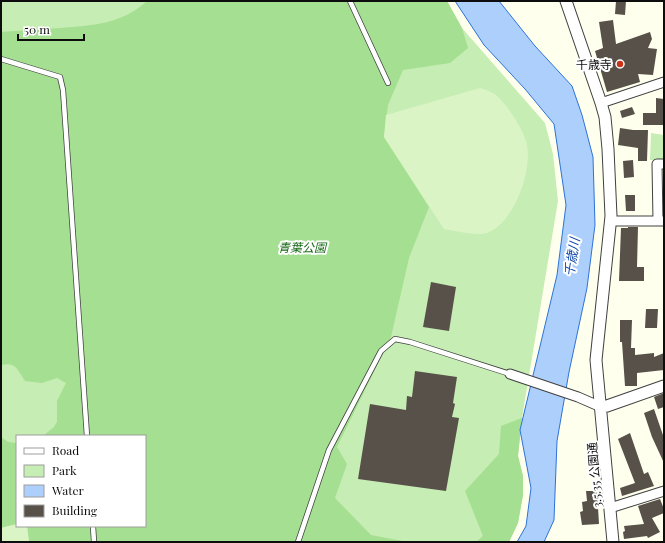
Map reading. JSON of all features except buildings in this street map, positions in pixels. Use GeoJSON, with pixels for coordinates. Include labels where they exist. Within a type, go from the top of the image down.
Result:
{"type":"FeatureCollection","features":[{"type":"Feature","properties":{"kind":"street","name":"3.5.35 公園通"},"geometry":{"type":"LineString","coordinates":[[566,1],[605,117],[608,149],[611,221],[596,360],[613,542]]}},
{"type":"Feature","properties":{"kind":"street"},"geometry":{"type":"LineString","coordinates":[[601,103],[664,82]]}},
{"type":"Feature","properties":{"kind":"street"},"geometry":{"type":"LineString","coordinates":[[611,221],[661,221],[657,164],[664,164]]}},
{"type":"Feature","properties":{"kind":"street"},"geometry":{"type":"LineString","coordinates":[[510,374],[601,406],[607,406],[664,386]]}},
{"type":"Feature","properties":{"kind":"street"},"geometry":{"type":"LineString","coordinates":[[610,508],[664,491]]}},
{"type":"Feature","properties":{"kind":"lane"},"geometry":{"type":"LineString","coordinates":[[350,1],[388,83]]}},
{"type":"Feature","properties":{"kind":"lane"},"geometry":{"type":"LineString","coordinates":[[1,59],[60,77],[63,90],[87,435]]}},
{"type":"Feature","properties":{"kind":"lane"},"geometry":{"type":"LineString","coordinates":[[298,542],[329,450],[381,351],[395,339],[410,342],[510,374]]}},
{"type":"Feature","properties":{"kind":"lane"},"geometry":{"type":"LineString","coordinates":[[93,527],[94,542]]}},
{"type":"Feature","properties":{"kind":"green space","name":"青葉公園"},"geometry":{"type":"Polygon","coordinates":[[[1,1],[447,1],[462,28],[545,123],[553,154],[558,201],[522,418],[518,456],[523,476],[523,495],[518,523],[509,542],[1,542],[1,1]]]}},
{"type":"Feature","properties":{"kind":"green space","name":"青葉公園"},"geometry":{"type":"Polygon","coordinates":[[[147,1],[447,1],[462,28],[468,48],[450,63],[403,70],[388,105],[384,137],[429,207],[409,258],[391,337],[337,447],[347,464],[335,498],[371,535],[408,542],[29,542],[27,527],[146,527],[146,435],[44,435],[54,427],[57,422],[57,401],[66,383],[57,378],[42,383],[25,381],[16,367],[6,364],[1,365],[1,32],[95,24],[116,19],[137,9],[147,1]]]}},
{"type":"Feature","properties":{"kind":"green space"},"geometry":{"type":"Polygon","coordinates":[[[480,88],[495,95],[511,112],[525,139],[528,156],[524,182],[513,208],[497,227],[483,234],[444,229],[384,137],[386,115],[480,88]]]}},
{"type":"Feature","properties":{"kind":"green space"},"geometry":{"type":"Polygon","coordinates":[[[651,133],[664,135],[664,160],[650,160],[651,133]]]}},
{"type":"Feature","properties":{"kind":"green space"},"geometry":{"type":"Polygon","coordinates":[[[522,418],[518,456],[523,476],[523,495],[518,523],[509,542],[476,542],[483,536],[465,491],[499,454],[501,426],[522,418]]]}},
{"type":"Feature","properties":{"kind":"green space"},"geometry":{"type":"Polygon","coordinates":[[[1,437],[8,442],[16,443],[16,524],[1,528],[1,437]]]}},
{"type":"Feature","properties":{"kind":"green space"},"geometry":{"type":"Polygon","coordinates":[[[16,524],[16,527],[27,527],[29,542],[1,542],[1,528],[16,524]]]}},
{"type":"Feature","properties":{"kind":"water","name":"千歳川"},"geometry":{"type":"Polygon","coordinates":[[[455,1],[499,1],[535,46],[572,86],[582,115],[593,157],[595,225],[587,288],[569,372],[557,441],[554,520],[544,542],[517,542],[526,526],[531,488],[520,430],[557,275],[566,205],[554,124],[525,89],[484,45],[455,1]]]}},
{"type":"Feature","properties":{"kind":"place","name":"千歳寺"},"geometry":{"type":"Point","coordinates":[620,64]}}]}
